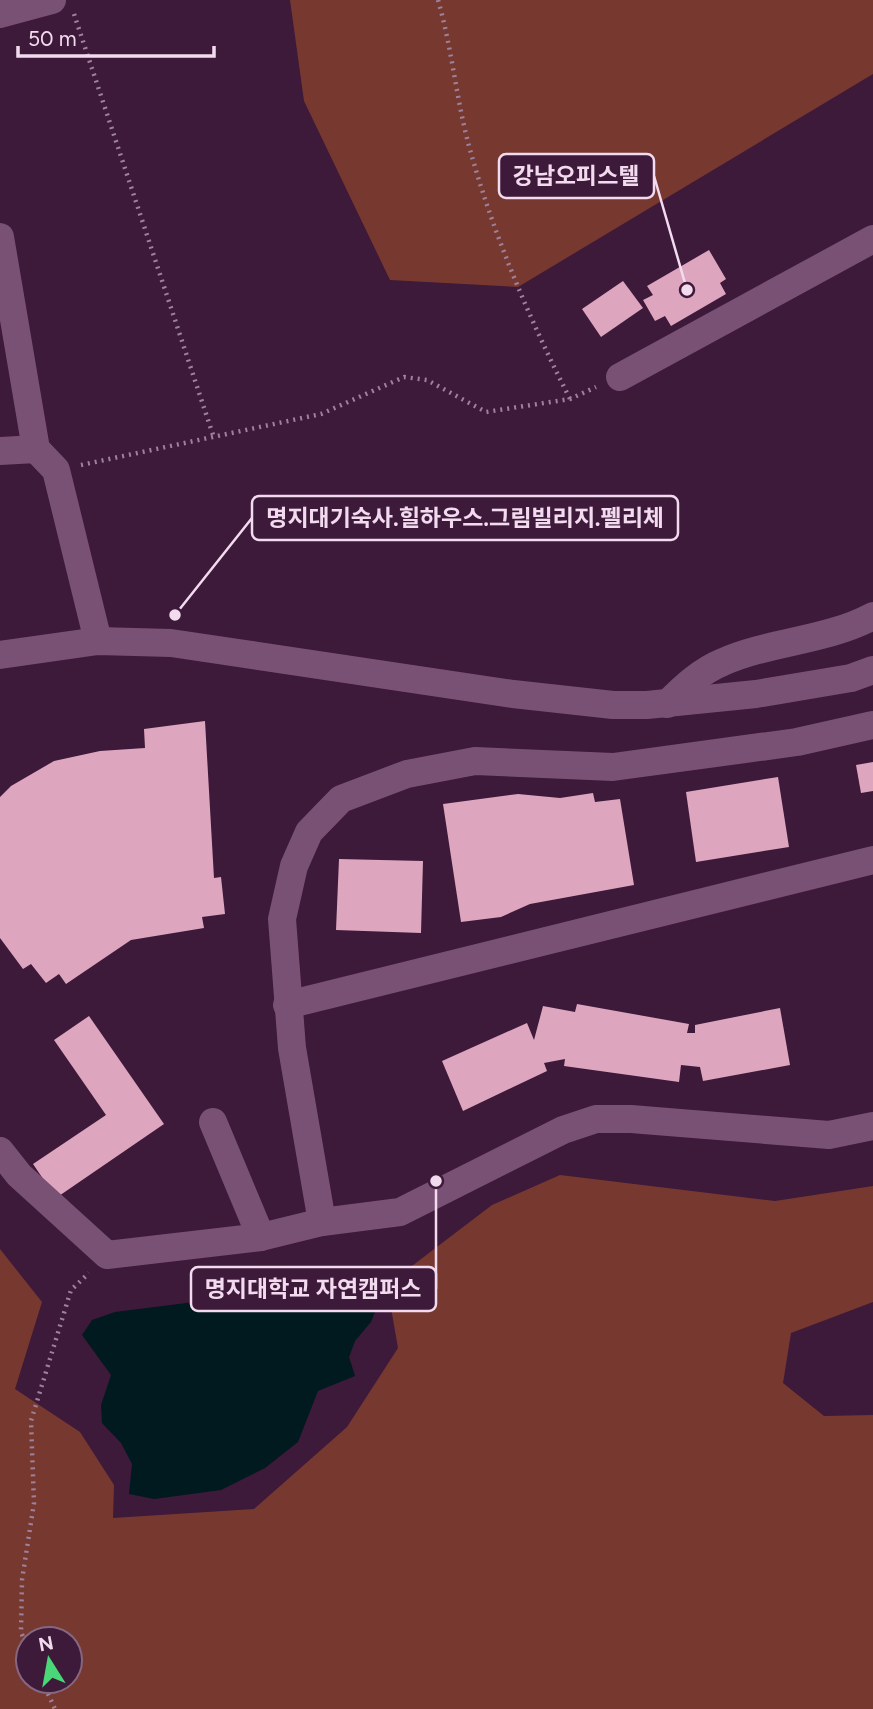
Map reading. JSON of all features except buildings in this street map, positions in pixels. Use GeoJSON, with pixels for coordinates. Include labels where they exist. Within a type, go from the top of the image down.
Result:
{"type":"FeatureCollection","features":[{"type":"Feature","properties":{"kind":"street"},"geometry":{"type":"LineString","coordinates":[[0,15],[62,4]]}},
{"type":"Feature","properties":{"kind":"street"},"geometry":{"type":"LineString","coordinates":[[0,237],[36,449],[56,470],[98,641]]}},
{"type":"Feature","properties":{"kind":"street"},"geometry":{"type":"LineString","coordinates":[[620,377],[873,239]]}},
{"type":"Feature","properties":{"kind":"street"},"geometry":{"type":"LineString","coordinates":[[0,451],[36,449]]}},
{"type":"Feature","properties":{"kind":"street"},"geometry":{"type":"LineString","coordinates":[[667,704],[690,681],[721,662],[821,636],[873,616]]}},
{"type":"Feature","properties":{"kind":"street"},"geometry":{"type":"LineString","coordinates":[[0,655],[98,641],[170,643],[613,705],[667,704],[822,684],[873,670]]}},
{"type":"Feature","properties":{"kind":"street"},"geometry":{"type":"LineString","coordinates":[[322,1222],[287,1006],[282,919],[294,866],[309,832],[341,799],[407,774],[475,761],[613,767],[797,742],[873,725]]}},
{"type":"Feature","properties":{"kind":"street"},"geometry":{"type":"LineString","coordinates":[[287,1006],[873,860]]}},
{"type":"Feature","properties":{"kind":"street"},"geometry":{"type":"LineString","coordinates":[[0,1151],[19,1175],[107,1255],[261,1237],[322,1222],[400,1212],[563,1130],[596,1119],[631,1119],[829,1135],[873,1126]]}},
{"type":"Feature","properties":{"kind":"street"},"geometry":{"type":"LineString","coordinates":[[213,1122],[261,1237]]}},
{"type":"Feature","properties":{"kind":"path"},"geometry":{"type":"LineString","coordinates":[[438,0],[467,137],[497,233],[528,317],[570,399]]}},
{"type":"Feature","properties":{"kind":"path"},"geometry":{"type":"LineString","coordinates":[[62,4],[213,435]]}},
{"type":"Feature","properties":{"kind":"path"},"geometry":{"type":"LineString","coordinates":[[56,470],[321,414],[404,377],[427,380],[486,412],[570,399],[620,377]]}},
{"type":"Feature","properties":{"kind":"path"},"geometry":{"type":"LineString","coordinates":[[21,1625],[22,1580],[34,1503],[31,1420],[71,1290],[107,1255]]}},
{"type":"Feature","properties":{"kind":"shaded area"},"geometry":{"type":"Polygon","coordinates":[[[290,0],[873,0],[873,74],[518,287],[390,280],[304,101],[290,0]]]}},
{"type":"Feature","properties":{"kind":"shaded area"},"geometry":{"type":"Polygon","coordinates":[[[560,1175],[775,1201],[873,1186],[873,1302],[791,1333],[783,1383],[824,1416],[873,1415],[873,1709],[0,1709],[0,1249],[42,1302],[15,1389],[80,1432],[114,1485],[113,1518],[254,1509],[347,1427],[398,1348],[387,1285],[492,1205],[560,1175]]]}},
{"type":"Feature","properties":{"kind":"shaded area"},"geometry":{"type":"Polygon","coordinates":[[[386,1270],[390,1275],[371,1322],[355,1341],[349,1357],[355,1376],[318,1391],[298,1442],[265,1468],[221,1490],[154,1499],[129,1494],[132,1464],[121,1443],[102,1423],[101,1405],[111,1375],[82,1335],[92,1320],[115,1312],[330,1285],[386,1270]]]}},
{"type":"Feature","properties":{"kind":"place","name":"강남오피스텔"},"geometry":{"type":"Point","coordinates":[687,290]}},
{"type":"Feature","properties":{"kind":"place","name":"명지대기숙사.힐하우스.그림빌리지.펠리체"},"geometry":{"type":"Point","coordinates":[175,615]}},
{"type":"Feature","properties":{"kind":"place","name":"명지대학교 자연캠퍼스"},"geometry":{"type":"Point","coordinates":[436,1181]}}]}
